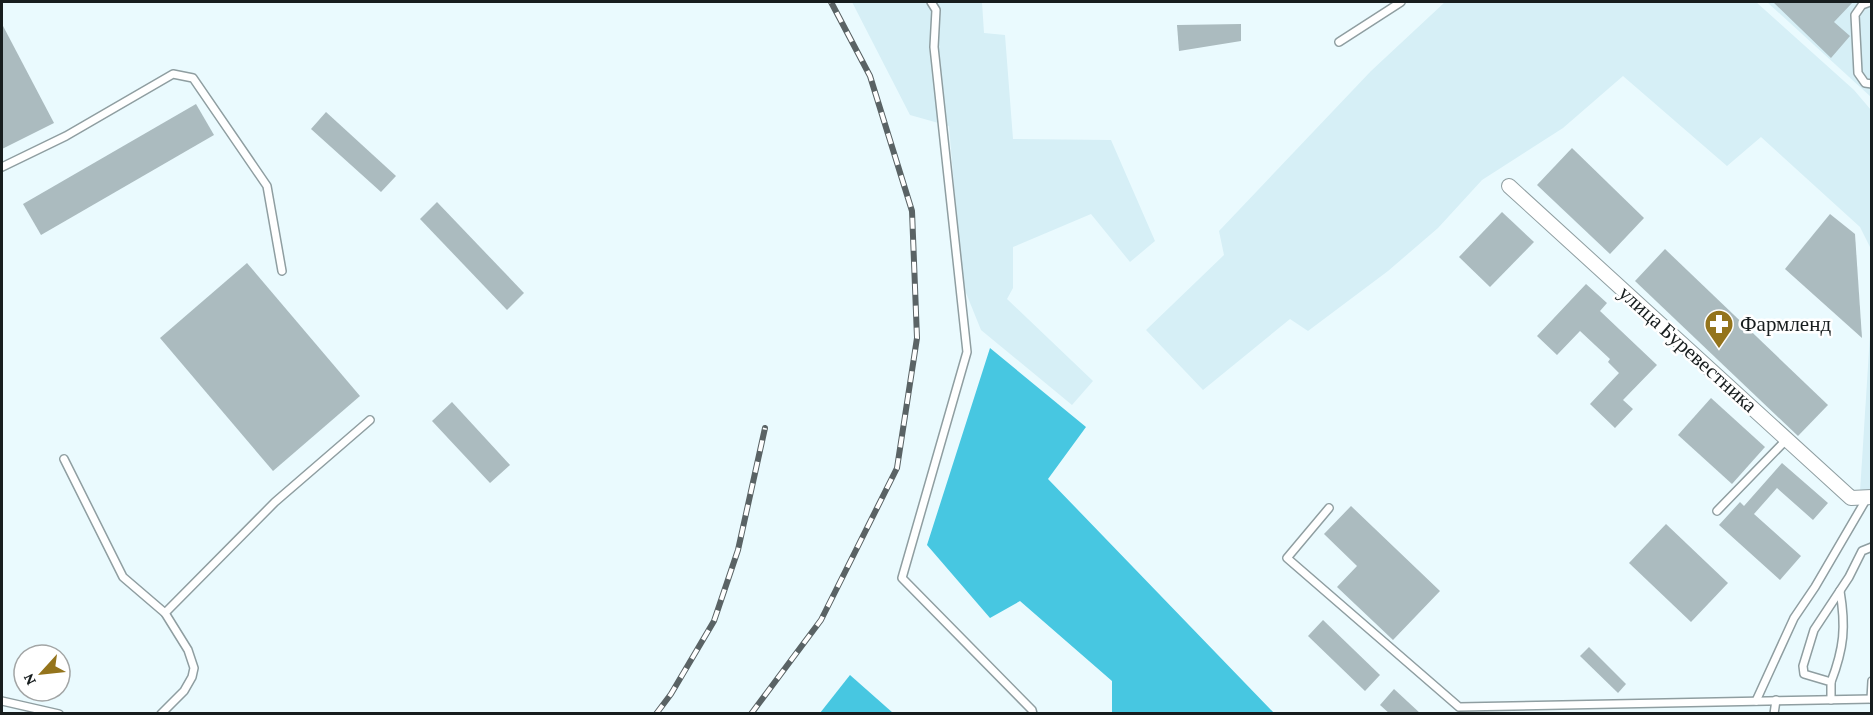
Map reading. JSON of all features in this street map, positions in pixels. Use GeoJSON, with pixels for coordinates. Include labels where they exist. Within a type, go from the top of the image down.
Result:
{"type":"FeatureCollection","features":[{"type":"Feature","properties":{"kind":"street","name":"улица Буревестника"},"geometry":{"type":"LineString","coordinates":[[1509,186],[1851,498],[1870,497]]}},
{"type":"Feature","properties":{"kind":"lane"},"geometry":{"type":"LineString","coordinates":[[931,2],[936,10],[934,47],[967,352],[902,578],[1032,710],[1033,714]]}},
{"type":"Feature","properties":{"kind":"lane"},"geometry":{"type":"LineString","coordinates":[[1339,42],[1401,2]]}},
{"type":"Feature","properties":{"kind":"lane"},"geometry":{"type":"LineString","coordinates":[[1870,2],[1862,5],[1855,15],[1858,73],[1865,82],[1872,84]]}},
{"type":"Feature","properties":{"kind":"lane"},"geometry":{"type":"LineString","coordinates":[[2,167],[66,136],[173,74],[193,78],[267,186],[282,271]]}},
{"type":"Feature","properties":{"kind":"lane"},"geometry":{"type":"LineString","coordinates":[[165,613],[275,502],[370,420]]}},
{"type":"Feature","properties":{"kind":"lane"},"geometry":{"type":"LineString","coordinates":[[1717,511],[1787,439]]}},
{"type":"Feature","properties":{"kind":"lane"},"geometry":{"type":"LineString","coordinates":[[64,459],[123,577],[165,613],[188,650],[194,668],[192,678],[184,691],[161,714]]}},
{"type":"Feature","properties":{"kind":"lane"},"geometry":{"type":"LineString","coordinates":[[1756,701],[1794,618],[1870,497]]}},
{"type":"Feature","properties":{"kind":"lane"},"geometry":{"type":"LineString","coordinates":[[1329,508],[1287,558],[1459,707],[1871,699],[1872,681]]}},
{"type":"Feature","properties":{"kind":"lane"},"geometry":{"type":"LineString","coordinates":[[1831,682],[1804,674],[1803,666],[1814,630],[1840,591],[1862,551],[1872,547]]}},
{"type":"Feature","properties":{"kind":"lane"},"geometry":{"type":"LineString","coordinates":[[1831,700],[1831,682],[1840,659],[1845,619],[1840,591]]}},
{"type":"Feature","properties":{"kind":"lane"},"geometry":{"type":"LineString","coordinates":[[1774,714],[1776,700]]}},
{"type":"Feature","properties":{"kind":"lane"},"geometry":{"type":"LineString","coordinates":[[2,701],[59,714]]}},
{"type":"Feature","properties":{"kind":"shaded area"},"geometry":{"type":"Polygon","coordinates":[[[852,2],[982,2],[984,33],[1005,35],[1013,139],[1111,140],[1155,241],[1130,262],[1091,214],[1013,247],[1013,288],[1007,299],[1093,381],[1072,405],[981,330],[962,283],[949,126],[910,115],[852,2]]]}},
{"type":"Feature","properties":{"kind":"shaded area"},"geometry":{"type":"Polygon","coordinates":[[[1445,2],[1756,2],[1854,90],[1871,110],[1871,249],[1860,227],[1761,137],[1727,166],[1623,76],[1563,128],[1482,180],[1438,228],[1388,271],[1308,331],[1290,319],[1203,390],[1146,330],[1224,255],[1219,231],[1371,71],[1445,2]]]}},
{"type":"Feature","properties":{"kind":"shaded area"},"geometry":{"type":"Polygon","coordinates":[[[1767,2],[1871,2],[1871,97],[1767,2]]]}},
{"type":"Feature","properties":{"kind":"shaded area"},"geometry":{"type":"Polygon","coordinates":[[[1871,319],[1871,492],[1860,492],[1871,319]]]}},
{"type":"Feature","properties":{"kind":"shaded area"},"geometry":{"type":"Polygon","coordinates":[[[990,348],[1086,427],[1048,479],[1274,713],[1112,713],[1112,681],[1020,601],[990,618],[927,545],[990,348]]]}},
{"type":"Feature","properties":{"kind":"shaded area"},"geometry":{"type":"Polygon","coordinates":[[[850,675],[893,713],[820,713],[850,675]]]}},
{"type":"Feature","properties":{"kind":"building"},"geometry":{"type":"Polygon","coordinates":[[[1773,2],[1853,2],[1834,22],[1850,36],[1831,58],[1773,2]]]}},
{"type":"Feature","properties":{"kind":"building"},"geometry":{"type":"Polygon","coordinates":[[[2,24],[54,123],[2,149],[2,24]]]}},
{"type":"Feature","properties":{"kind":"building"},"geometry":{"type":"Polygon","coordinates":[[[1241,24],[1241,41],[1179,51],[1177,25],[1241,24]]]}},
{"type":"Feature","properties":{"kind":"building"},"geometry":{"type":"Polygon","coordinates":[[[196,104],[214,135],[41,235],[23,204],[196,104]]]}},
{"type":"Feature","properties":{"kind":"building"},"geometry":{"type":"Polygon","coordinates":[[[326,112],[396,176],[381,192],[311,129],[326,112]]]}},
{"type":"Feature","properties":{"kind":"building"},"geometry":{"type":"Polygon","coordinates":[[[1572,148],[1644,218],[1610,254],[1537,185],[1572,148]]]}},
{"type":"Feature","properties":{"kind":"building"},"geometry":{"type":"Polygon","coordinates":[[[437,202],[524,293],[507,310],[420,219],[437,202]]]}},
{"type":"Feature","properties":{"kind":"building"},"geometry":{"type":"Polygon","coordinates":[[[1502,212],[1534,242],[1490,287],[1459,257],[1502,212]]]}},
{"type":"Feature","properties":{"kind":"building"},"geometry":{"type":"Polygon","coordinates":[[[1830,214],[1855,234],[1862,338],[1785,269],[1830,214]]]}},
{"type":"Feature","properties":{"kind":"building"},"geometry":{"type":"Polygon","coordinates":[[[1665,249],[1828,405],[1798,436],[1635,281],[1665,249]]]}},
{"type":"Feature","properties":{"kind":"building"},"geometry":{"type":"Polygon","coordinates":[[[247,263],[360,396],[273,471],[160,338],[247,263]]]}},
{"type":"Feature","properties":{"kind":"building"},"geometry":{"type":"Polygon","coordinates":[[[1586,284],[1607,303],[1600,311],[1657,365],[1623,400],[1633,409],[1615,428],[1590,404],[1619,373],[1608,362],[1610,359],[1580,331],[1557,355],[1537,336],[1586,284]]]}},
{"type":"Feature","properties":{"kind":"building"},"geometry":{"type":"Polygon","coordinates":[[[1711,398],[1765,447],[1732,484],[1678,435],[1711,398]]]}},
{"type":"Feature","properties":{"kind":"building"},"geometry":{"type":"Polygon","coordinates":[[[452,402],[510,465],[490,483],[432,421],[452,402]]]}},
{"type":"Feature","properties":{"kind":"building"},"geometry":{"type":"Polygon","coordinates":[[[1782,463],[1828,503],[1813,520],[1777,488],[1754,514],[1801,556],[1780,580],[1719,525],[1740,502],[1744,506],[1782,463]]]}},
{"type":"Feature","properties":{"kind":"building"},"geometry":{"type":"Polygon","coordinates":[[[1351,506],[1440,591],[1393,640],[1337,587],[1357,566],[1324,534],[1351,506]]]}},
{"type":"Feature","properties":{"kind":"building"},"geometry":{"type":"Polygon","coordinates":[[[1666,524],[1728,583],[1691,622],[1629,563],[1666,524]]]}},
{"type":"Feature","properties":{"kind":"building"},"geometry":{"type":"Polygon","coordinates":[[[1323,620],[1380,675],[1365,691],[1308,636],[1323,620]]]}},
{"type":"Feature","properties":{"kind":"building"},"geometry":{"type":"Polygon","coordinates":[[[1589,647],[1626,684],[1618,693],[1580,656],[1589,647]]]}},
{"type":"Feature","properties":{"kind":"building"},"geometry":{"type":"Polygon","coordinates":[[[1394,689],[1421,714],[1390,714],[1380,705],[1394,689]]]}},
{"type":"Feature","properties":{"kind":"railway"},"geometry":{"type":"LineString","coordinates":[[751,714],[821,620],[897,468],[917,338],[912,211],[870,76],[831,2]]}},
{"type":"Feature","properties":{"kind":"railway"},"geometry":{"type":"LineString","coordinates":[[656,714],[671,694],[714,621],[738,550],[765,428]]}},
{"type":"Feature","properties":{"kind":"place","name":"Фармленд"},"geometry":{"type":"Point","coordinates":[1719,350]}}]}
